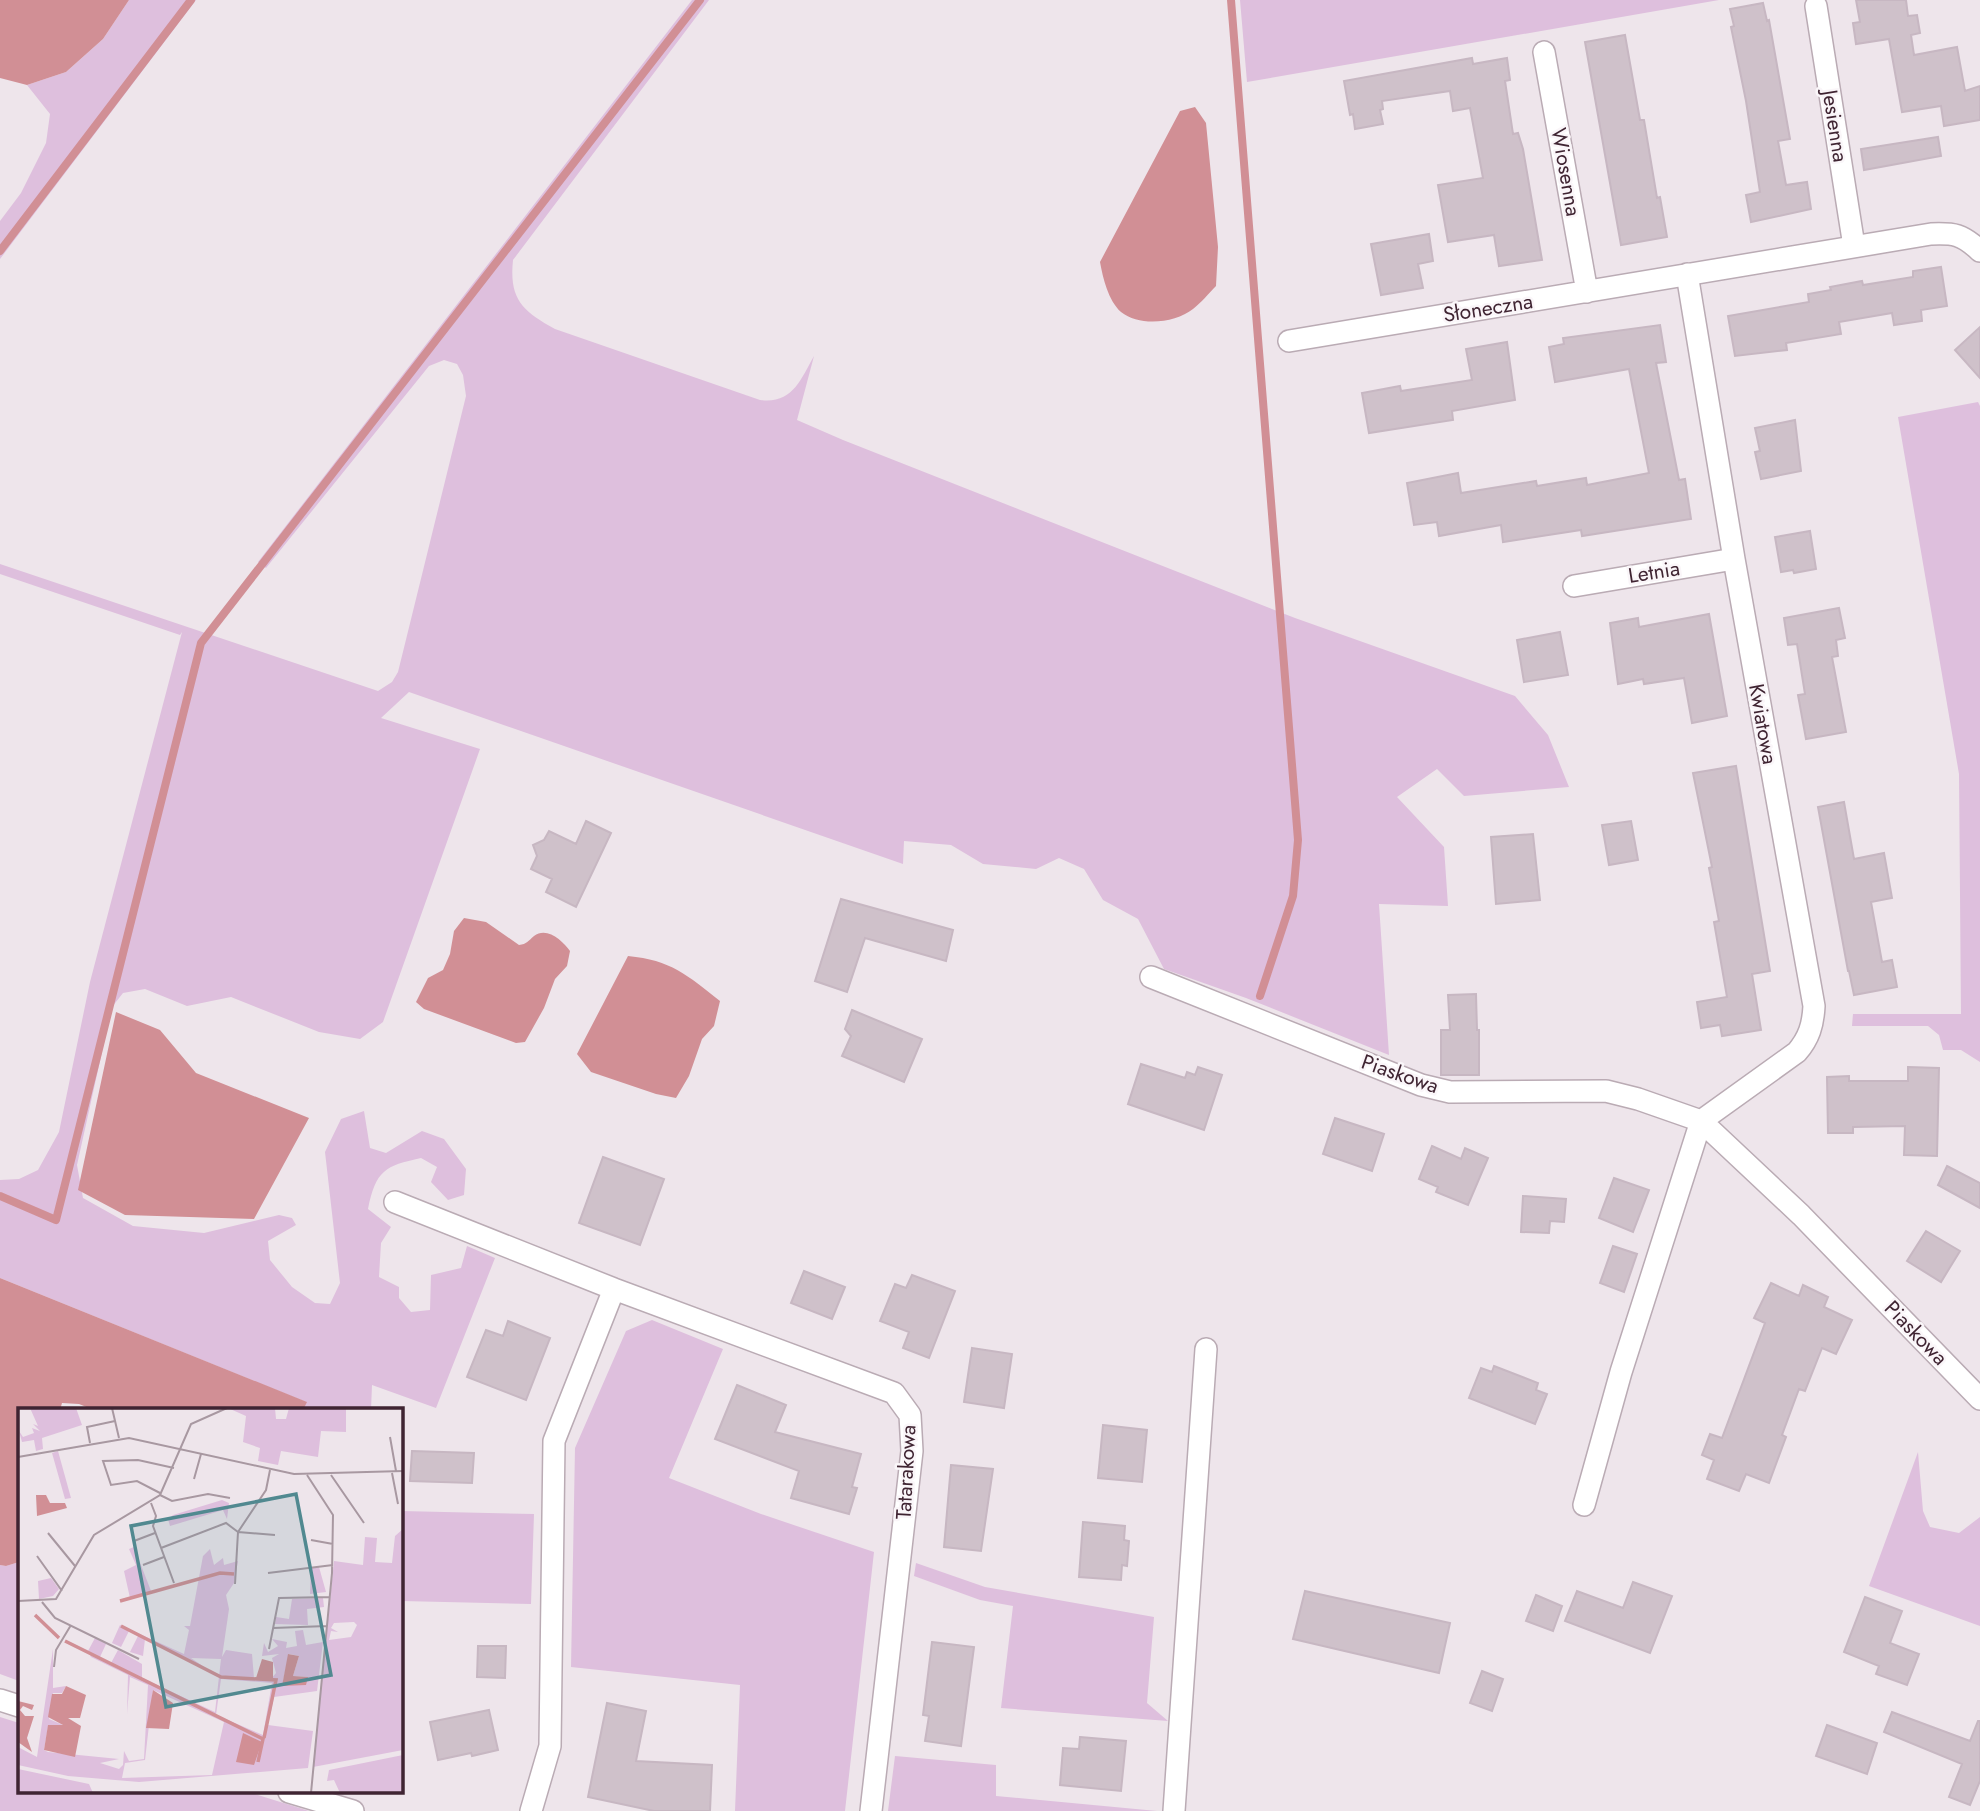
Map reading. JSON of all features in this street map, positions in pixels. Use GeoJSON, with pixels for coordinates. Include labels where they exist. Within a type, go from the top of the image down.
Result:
{"type":"FeatureCollection","features":[{"type":"Feature","properties":{"kind":"street","name":"Jesienna"},"geometry":{"type":"LineString","coordinates":[[1816,6],[1854,246]]}},
{"type":"Feature","properties":{"kind":"street","name":"Wiosenna"},"geometry":{"type":"LineString","coordinates":[[1545,52],[1587,292]]}},
{"type":"Feature","properties":{"kind":"street","name":"Słoneczna"},"geometry":{"type":"LineString","coordinates":[[1289,341],[1931,234],[1955,234],[1965,237],[1980,251]]}},
{"type":"Feature","properties":{"kind":"street","name":"Kwiatowa"},"geometry":{"type":"LineString","coordinates":[[1687,274],[1734,559],[1814,1006],[1807,1040],[1797,1052],[1701,1121]]}},
{"type":"Feature","properties":{"kind":"street","name":"Letnia"},"geometry":{"type":"LineString","coordinates":[[1574,586],[1734,559]]}},
{"type":"Feature","properties":{"kind":"street","name":"Piaskowa"},"geometry":{"type":"LineString","coordinates":[[1151,977],[1421,1085],[1450,1092],[1606,1091],[1701,1121],[1801,1216],[1980,1399]]}},
{"type":"Feature","properties":{"kind":"street"},"geometry":{"type":"LineString","coordinates":[[1584,1505],[1621,1372],[1701,1121]]}},
{"type":"Feature","properties":{"kind":"street","name":"Tatarakowa"},"geometry":{"type":"LineString","coordinates":[[395,1202],[614,1289],[894,1393],[910,1415],[912,1451],[871,1811]]}},
{"type":"Feature","properties":{"kind":"street"},"geometry":{"type":"LineString","coordinates":[[531,1811],[550,1746],[554,1441],[614,1289]]}},
{"type":"Feature","properties":{"kind":"street"},"geometry":{"type":"LineString","coordinates":[[1174,1811],[1206,1349]]}},
{"type":"Feature","properties":{"kind":"street"},"geometry":{"type":"LineString","coordinates":[[0,1700],[18,1706]]}},
{"type":"Feature","properties":{"kind":"street"},"geometry":{"type":"LineString","coordinates":[[296,1794],[353,1811]]}},
{"type":"Feature","properties":{"kind":"shaded area"},"geometry":{"type":"Polygon","coordinates":[[[0,0],[129,0],[103,39],[66,72],[27,85],[0,78],[0,0]]]}},
{"type":"Feature","properties":{"kind":"shaded area"},"geometry":{"type":"Polygon","coordinates":[[[129,0],[196,0],[0,259],[0,221],[21,193],[46,143],[50,114],[27,85],[66,72],[103,39],[129,0]]]}},
{"type":"Feature","properties":{"kind":"shaded area"},"geometry":{"type":"Polygon","coordinates":[[[692,0],[709,0],[513,260],[513,285],[526,310],[555,329],[760,400],[780,398],[794,389],[814,356],[797,420],[1295,618],[1515,696],[1548,735],[1569,787],[1464,796],[1437,769],[1397,797],[1444,847],[1448,906],[1379,904],[1389,1055],[1246,998],[1164,969],[1138,919],[1103,900],[1084,869],[1059,858],[1036,869],[983,864],[951,845],[904,841],[903,864],[409,692],[381,718],[480,749],[383,1022],[360,1039],[319,1032],[231,997],[187,1006],[145,989],[123,993],[112,1007],[77,1165],[83,1198],[133,1226],[204,1233],[279,1215],[292,1218],[296,1225],[268,1241],[270,1260],[292,1287],[315,1303],[330,1304],[340,1283],[325,1152],[341,1119],[364,1111],[370,1148],[386,1153],[422,1131],[444,1139],[466,1169],[464,1195],[448,1200],[431,1182],[437,1167],[421,1158],[391,1167],[384,1172],[375,1186],[368,1209],[391,1227],[381,1243],[379,1277],[399,1287],[399,1298],[411,1312],[430,1310],[431,1275],[461,1268],[467,1246],[495,1258],[436,1408],[372,1385],[371,1408],[304,1408],[306,1402],[0,1278],[0,1180],[19,1179],[38,1170],[59,1132],[90,982],[182,632],[180,635],[0,574],[0,564],[378,691],[392,682],[398,672],[466,396],[463,375],[457,364],[444,360],[429,366],[266,568],[258,562],[692,0]]]}},
{"type":"Feature","properties":{"kind":"shaded area"},"geometry":{"type":"Polygon","coordinates":[[[1240,0],[1719,0],[1247,82],[1240,0]]]}},
{"type":"Feature","properties":{"kind":"shaded area"},"geometry":{"type":"Polygon","coordinates":[[[1195,107],[1206,123],[1218,247],[1216,286],[1186,314],[1167,320],[1138,320],[1121,312],[1109,295],[1100,262],[1180,111],[1195,107]]]}},
{"type":"Feature","properties":{"kind":"shaded area"},"geometry":{"type":"Polygon","coordinates":[[[1978,402],[1980,1062],[1961,1050],[1943,1050],[1939,1035],[1928,1026],[1852,1026],[1853,1014],[1961,1014],[1959,774],[1898,417],[1978,402]]]}},
{"type":"Feature","properties":{"kind":"shaded area"},"geometry":{"type":"Polygon","coordinates":[[[464,918],[486,922],[519,945],[539,933],[549,934],[559,939],[570,951],[567,966],[555,979],[544,1008],[525,1042],[516,1043],[424,1009],[416,1002],[428,978],[443,970],[450,954],[454,931],[464,918]]]}},
{"type":"Feature","properties":{"kind":"shaded area"},"geometry":{"type":"Polygon","coordinates":[[[628,956],[656,961],[678,970],[720,1001],[714,1026],[702,1039],[689,1076],[676,1098],[591,1072],[577,1054],[628,956]]]}},
{"type":"Feature","properties":{"kind":"shaded area"},"geometry":{"type":"Polygon","coordinates":[[[116,1012],[160,1030],[196,1073],[309,1118],[254,1219],[125,1215],[78,1190],[116,1012]]]}},
{"type":"Feature","properties":{"kind":"shaded area"},"geometry":{"type":"Polygon","coordinates":[[[0,1278],[307,1402],[304,1408],[89,1408],[79,1404],[62,1403],[61,1408],[18,1408],[18,1562],[0,1565],[0,1278]]]}},
{"type":"Feature","properties":{"kind":"shaded area"},"geometry":{"type":"Polygon","coordinates":[[[652,1320],[723,1349],[669,1478],[761,1514],[874,1552],[845,1811],[735,1811],[740,1685],[571,1667],[575,1448],[626,1331],[652,1320]]]}},
{"type":"Feature","properties":{"kind":"shaded area"},"geometry":{"type":"Polygon","coordinates":[[[1918,1452],[1923,1511],[1930,1527],[1959,1533],[1980,1517],[1980,1626],[1869,1586],[1918,1452]]]}},
{"type":"Feature","properties":{"kind":"shaded area"},"geometry":{"type":"Polygon","coordinates":[[[402,1511],[534,1514],[531,1604],[402,1601],[402,1511]]]}},
{"type":"Feature","properties":{"kind":"shaded area"},"geometry":{"type":"Polygon","coordinates":[[[18,1562],[18,1681],[0,1674],[0,1565],[18,1562]]]}},
{"type":"Feature","properties":{"kind":"shaded area"},"geometry":{"type":"Polygon","coordinates":[[[916,1563],[985,1587],[1154,1617],[1147,1703],[1168,1721],[1001,1708],[1013,1606],[980,1600],[914,1576],[916,1563]]]}},
{"type":"Feature","properties":{"kind":"shaded area"},"geometry":{"type":"Polygon","coordinates":[[[0,1717],[18,1723],[18,1794],[254,1794],[309,1811],[0,1811],[0,1717]]]}},
{"type":"Feature","properties":{"kind":"shaded area"},"geometry":{"type":"Polygon","coordinates":[[[895,1756],[996,1765],[996,1796],[1157,1811],[888,1811],[895,1756]]]}},
{"type":"Feature","properties":{"kind":"building"},"geometry":{"type":"Polygon","coordinates":[[[1856,0],[1906,0],[1908,16],[1917,15],[1920,33],[1911,35],[1914,55],[1957,47],[1965,91],[1980,86],[1980,120],[1944,126],[1941,106],[1902,112],[1889,39],[1856,44],[1853,23],[1860,22],[1856,0]]]}},
{"type":"Feature","properties":{"kind":"building"},"geometry":{"type":"Polygon","coordinates":[[[1763,3],[1767,21],[1769,20],[1790,139],[1778,141],[1786,185],[1807,182],[1811,209],[1751,222],[1746,195],[1760,192],[1730,9],[1763,3]]]}},
{"type":"Feature","properties":{"kind":"building"},"geometry":{"type":"Polygon","coordinates":[[[1625,35],[1640,120],[1644,120],[1657,198],[1660,197],[1667,237],[1621,245],[1585,42],[1625,35]]]}},
{"type":"Feature","properties":{"kind":"building"},"geometry":{"type":"Polygon","coordinates":[[[1472,58],[1473,64],[1507,58],[1510,80],[1505,81],[1513,134],[1518,133],[1523,149],[1542,260],[1499,266],[1494,235],[1448,242],[1438,185],[1483,178],[1470,108],[1453,111],[1450,91],[1382,101],[1383,109],[1380,110],[1383,124],[1355,129],[1353,114],[1350,115],[1344,81],[1472,58]]]}},
{"type":"Feature","properties":{"kind":"building"},"geometry":{"type":"Polygon","coordinates":[[[1938,137],[1941,156],[1864,170],[1861,149],[1938,137]]]}},
{"type":"Feature","properties":{"kind":"building"},"geometry":{"type":"Polygon","coordinates":[[[1429,234],[1433,261],[1418,264],[1423,288],[1381,295],[1371,244],[1429,234]]]}},
{"type":"Feature","properties":{"kind":"building"},"geometry":{"type":"Polygon","coordinates":[[[1941,267],[1947,306],[1921,310],[1922,321],[1894,325],[1892,313],[1839,322],[1841,334],[1786,343],[1787,350],[1735,356],[1728,316],[1809,302],[1808,294],[1831,290],[1830,287],[1862,281],[1863,285],[1913,277],[1913,271],[1941,267]]]}},
{"type":"Feature","properties":{"kind":"building"},"geometry":{"type":"Polygon","coordinates":[[[1660,325],[1666,362],[1656,363],[1679,480],[1685,479],[1691,519],[1582,536],[1581,530],[1503,542],[1501,525],[1439,536],[1437,522],[1414,525],[1407,483],[1458,473],[1461,493],[1536,481],[1537,486],[1586,478],[1587,485],[1649,473],[1629,369],[1555,382],[1549,347],[1564,344],[1563,338],[1660,325]]]}},
{"type":"Feature","properties":{"kind":"building"},"geometry":{"type":"Polygon","coordinates":[[[1980,327],[1980,378],[1955,350],[1980,327]]]}},
{"type":"Feature","properties":{"kind":"building"},"geometry":{"type":"Polygon","coordinates":[[[1507,342],[1515,400],[1452,411],[1453,420],[1369,433],[1362,393],[1400,386],[1401,391],[1472,380],[1466,349],[1507,342]]]}},
{"type":"Feature","properties":{"kind":"building"},"geometry":{"type":"Polygon","coordinates":[[[1795,420],[1801,471],[1761,479],[1755,452],[1760,451],[1755,428],[1795,420]]]}},
{"type":"Feature","properties":{"kind":"building"},"geometry":{"type":"Polygon","coordinates":[[[1810,531],[1816,569],[1794,573],[1793,570],[1781,572],[1775,537],[1810,531]]]}},
{"type":"Feature","properties":{"kind":"building"},"geometry":{"type":"Polygon","coordinates":[[[1839,608],[1845,638],[1836,640],[1838,656],[1832,657],[1846,732],[1806,739],[1798,695],[1805,694],[1797,644],[1788,645],[1784,618],[1839,608]]]}},
{"type":"Feature","properties":{"kind":"building"},"geometry":{"type":"Polygon","coordinates":[[[1709,614],[1727,716],[1692,723],[1684,678],[1644,684],[1643,679],[1618,684],[1610,623],[1638,618],[1639,627],[1709,614]]]}},
{"type":"Feature","properties":{"kind":"building"},"geometry":{"type":"Polygon","coordinates":[[[1560,632],[1568,675],[1524,682],[1517,640],[1560,632]]]}},
{"type":"Feature","properties":{"kind":"building"},"geometry":{"type":"Polygon","coordinates":[[[1736,766],[1770,971],[1752,974],[1761,1030],[1722,1036],[1720,1025],[1701,1028],[1697,1002],[1727,997],[1714,922],[1719,921],[1709,868],[1712,867],[1693,773],[1736,766]]]}},
{"type":"Feature","properties":{"kind":"building"},"geometry":{"type":"Polygon","coordinates":[[[1844,802],[1854,859],[1884,853],[1892,898],[1871,902],[1882,962],[1892,960],[1897,987],[1854,995],[1818,807],[1844,802]]]}},
{"type":"Feature","properties":{"kind":"building"},"geometry":{"type":"Polygon","coordinates":[[[586,821],[611,833],[576,907],[546,892],[552,879],[531,869],[537,856],[533,845],[544,840],[549,831],[576,844],[586,821]]]}},
{"type":"Feature","properties":{"kind":"building"},"geometry":{"type":"Polygon","coordinates":[[[1631,821],[1638,860],[1609,865],[1602,825],[1631,821]]]}},
{"type":"Feature","properties":{"kind":"building"},"geometry":{"type":"Polygon","coordinates":[[[1533,834],[1540,900],[1496,904],[1491,837],[1533,834]]]}},
{"type":"Feature","properties":{"kind":"building"},"geometry":{"type":"Polygon","coordinates":[[[841,899],[953,930],[946,961],[865,938],[847,992],[815,981],[841,899]]]}},
{"type":"Feature","properties":{"kind":"building"},"geometry":{"type":"Polygon","coordinates":[[[1476,994],[1479,1075],[1441,1075],[1441,1030],[1450,1030],[1448,995],[1476,994]]]}},
{"type":"Feature","properties":{"kind":"building"},"geometry":{"type":"Polygon","coordinates":[[[852,1010],[922,1039],[904,1082],[842,1056],[851,1036],[845,1029],[852,1010]]]}},
{"type":"Feature","properties":{"kind":"building"},"geometry":{"type":"Polygon","coordinates":[[[1141,1064],[1185,1078],[1187,1072],[1195,1075],[1198,1067],[1222,1075],[1204,1130],[1128,1104],[1141,1064]]]}},
{"type":"Feature","properties":{"kind":"building"},"geometry":{"type":"Polygon","coordinates":[[[1908,1067],[1939,1068],[1937,1156],[1904,1155],[1905,1126],[1853,1127],[1853,1133],[1828,1133],[1827,1077],[1849,1076],[1849,1081],[1908,1081],[1908,1067]]]}},
{"type":"Feature","properties":{"kind":"building"},"geometry":{"type":"Polygon","coordinates":[[[1335,1118],[1384,1134],[1372,1171],[1323,1154],[1335,1118]]]}},
{"type":"Feature","properties":{"kind":"building"},"geometry":{"type":"Polygon","coordinates":[[[1432,1146],[1461,1159],[1465,1148],[1488,1158],[1468,1205],[1436,1192],[1438,1187],[1419,1179],[1432,1146]]]}},
{"type":"Feature","properties":{"kind":"building"},"geometry":{"type":"Polygon","coordinates":[[[603,1157],[664,1179],[640,1245],[579,1223],[603,1157]]]}},
{"type":"Feature","properties":{"kind":"building"},"geometry":{"type":"Polygon","coordinates":[[[1947,1166],[1980,1183],[1980,1208],[1938,1185],[1947,1166]]]}},
{"type":"Feature","properties":{"kind":"building"},"geometry":{"type":"Polygon","coordinates":[[[1614,1178],[1649,1190],[1633,1232],[1599,1218],[1614,1178]]]}},
{"type":"Feature","properties":{"kind":"building"},"geometry":{"type":"Polygon","coordinates":[[[1523,1196],[1566,1199],[1564,1222],[1550,1221],[1549,1233],[1521,1232],[1523,1196]]]}},
{"type":"Feature","properties":{"kind":"building"},"geometry":{"type":"Polygon","coordinates":[[[1926,1231],[1960,1251],[1941,1282],[1907,1261],[1926,1231]]]}},
{"type":"Feature","properties":{"kind":"building"},"geometry":{"type":"Polygon","coordinates":[[[1613,1246],[1637,1254],[1624,1292],[1600,1283],[1613,1246]]]}},
{"type":"Feature","properties":{"kind":"building"},"geometry":{"type":"Polygon","coordinates":[[[804,1271],[845,1287],[832,1319],[791,1303],[804,1271]]]}},
{"type":"Feature","properties":{"kind":"building"},"geometry":{"type":"Polygon","coordinates":[[[912,1275],[955,1291],[929,1358],[903,1348],[909,1332],[880,1321],[895,1284],[906,1288],[912,1275]]]}},
{"type":"Feature","properties":{"kind":"building"},"geometry":{"type":"Polygon","coordinates":[[[1771,1283],[1799,1296],[1803,1285],[1828,1297],[1824,1307],[1852,1320],[1836,1354],[1822,1348],[1805,1391],[1799,1389],[1782,1435],[1786,1437],[1769,1483],[1746,1474],[1739,1491],[1707,1479],[1714,1460],[1702,1455],[1710,1434],[1722,1438],[1765,1323],[1754,1318],[1771,1283]]]}},
{"type":"Feature","properties":{"kind":"building"},"geometry":{"type":"Polygon","coordinates":[[[508,1321],[550,1338],[526,1400],[467,1377],[486,1330],[503,1336],[508,1321]]]}},
{"type":"Feature","properties":{"kind":"building"},"geometry":{"type":"Polygon","coordinates":[[[972,1348],[1012,1354],[1004,1408],[964,1402],[972,1348]]]}},
{"type":"Feature","properties":{"kind":"building"},"geometry":{"type":"Polygon","coordinates":[[[1494,1366],[1538,1383],[1536,1390],[1547,1394],[1535,1424],[1469,1398],[1481,1368],[1492,1372],[1494,1366]]]}},
{"type":"Feature","properties":{"kind":"building"},"geometry":{"type":"Polygon","coordinates":[[[737,1385],[786,1405],[775,1432],[861,1454],[852,1487],[857,1488],[849,1514],[791,1498],[799,1471],[715,1439],[737,1385]]]}},
{"type":"Feature","properties":{"kind":"building"},"geometry":{"type":"Polygon","coordinates":[[[1103,1425],[1147,1430],[1142,1482],[1098,1478],[1103,1425]]]}},
{"type":"Feature","properties":{"kind":"building"},"geometry":{"type":"Polygon","coordinates":[[[412,1451],[474,1453],[472,1483],[410,1481],[412,1451]]]}},
{"type":"Feature","properties":{"kind":"building"},"geometry":{"type":"Polygon","coordinates":[[[951,1465],[993,1469],[981,1551],[944,1547],[951,1465]]]}},
{"type":"Feature","properties":{"kind":"building"},"geometry":{"type":"Polygon","coordinates":[[[1083,1522],[1125,1526],[1124,1540],[1129,1541],[1127,1566],[1122,1565],[1121,1580],[1079,1577],[1083,1522]]]}},
{"type":"Feature","properties":{"kind":"building"},"geometry":{"type":"Polygon","coordinates":[[[1633,1582],[1672,1596],[1650,1653],[1565,1621],[1577,1591],[1623,1608],[1633,1582]]]}},
{"type":"Feature","properties":{"kind":"building"},"geometry":{"type":"Polygon","coordinates":[[[1305,1591],[1450,1623],[1439,1673],[1293,1639],[1305,1591]]]}},
{"type":"Feature","properties":{"kind":"building"},"geometry":{"type":"Polygon","coordinates":[[[1536,1595],[1562,1606],[1553,1631],[1526,1621],[1536,1595]]]}},
{"type":"Feature","properties":{"kind":"building"},"geometry":{"type":"Polygon","coordinates":[[[1865,1597],[1902,1611],[1890,1643],[1919,1654],[1907,1685],[1876,1674],[1879,1666],[1844,1652],[1865,1597]]]}},
{"type":"Feature","properties":{"kind":"building"},"geometry":{"type":"Polygon","coordinates":[[[932,1642],[974,1647],[961,1746],[925,1741],[929,1716],[923,1715],[932,1642]]]}},
{"type":"Feature","properties":{"kind":"building"},"geometry":{"type":"Polygon","coordinates":[[[478,1646],[506,1646],[505,1678],[477,1677],[478,1646]]]}},
{"type":"Feature","properties":{"kind":"building"},"geometry":{"type":"Polygon","coordinates":[[[1482,1671],[1503,1679],[1492,1711],[1470,1703],[1482,1671]]]}},
{"type":"Feature","properties":{"kind":"building"},"geometry":{"type":"Polygon","coordinates":[[[607,1703],[646,1711],[636,1761],[712,1765],[710,1811],[654,1811],[588,1797],[607,1703]]]}},
{"type":"Feature","properties":{"kind":"building"},"geometry":{"type":"Polygon","coordinates":[[[489,1710],[498,1750],[438,1760],[430,1722],[489,1710]]]}},
{"type":"Feature","properties":{"kind":"building"},"geometry":{"type":"Polygon","coordinates":[[[1892,1712],[1970,1741],[1980,1721],[1980,1781],[1970,1805],[1949,1797],[1962,1764],[1884,1732],[1892,1712]]]}},
{"type":"Feature","properties":{"kind":"building"},"geometry":{"type":"Polygon","coordinates":[[[1827,1725],[1877,1743],[1867,1774],[1816,1756],[1827,1725]]]}},
{"type":"Feature","properties":{"kind":"building"},"geometry":{"type":"Polygon","coordinates":[[[1080,1737],[1126,1741],[1121,1791],[1060,1785],[1063,1748],[1079,1749],[1080,1737]]]}},
{"type":"Feature","properties":{"kind":"waterway"},"geometry":{"type":"LineString","coordinates":[[0,251],[191,0]]}},
{"type":"Feature","properties":{"kind":"waterway"},"geometry":{"type":"LineString","coordinates":[[0,1196],[56,1220],[201,643],[700,0]]}},
{"type":"Feature","properties":{"kind":"waterway"},"geometry":{"type":"LineString","coordinates":[[1231,0],[1298,840],[1293,896],[1260,996]]}}]}
